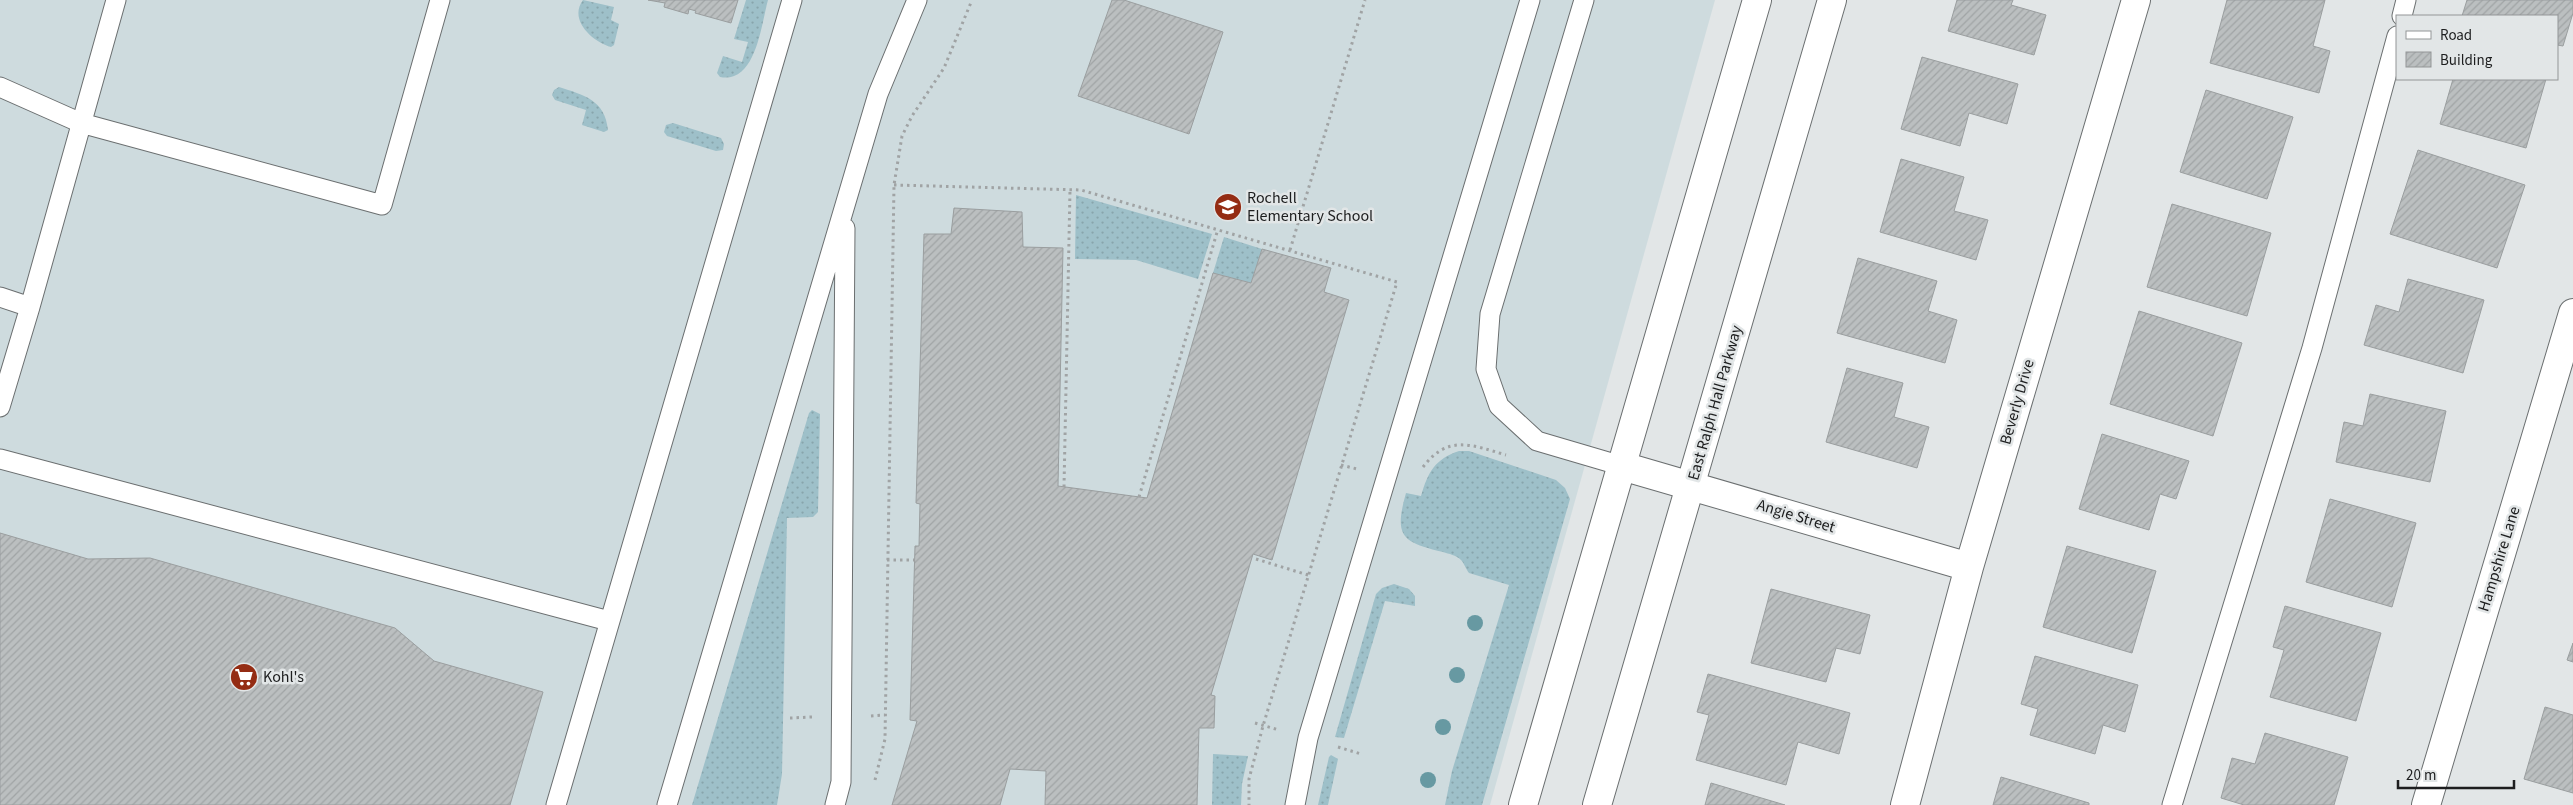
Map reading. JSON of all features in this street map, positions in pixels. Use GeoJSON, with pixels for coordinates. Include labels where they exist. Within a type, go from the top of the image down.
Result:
{"type":"FeatureCollection","features":[{"type":"Feature","properties":{"kind":"street"},"geometry":{"type":"LineString","coordinates":[[1523,805],[1758,0]]}},
{"type":"Feature","properties":{"kind":"street","name":"East Ralph Hall Parkway"},"geometry":{"type":"LineString","coordinates":[[1597,805],[1832,0]]}},
{"type":"Feature","properties":{"kind":"street","name":"Beverly Drive"},"geometry":{"type":"LineString","coordinates":[[1905,805],[1969,566],[2136,0]]}},
{"type":"Feature","properties":{"kind":"street","name":"Hampshire Lane"},"geometry":{"type":"LineString","coordinates":[[2426,805],[2573,313]]}},
{"type":"Feature","properties":{"kind":"street","name":"Angie Street"},"geometry":{"type":"LineString","coordinates":[[1622,466],[1969,566]]}},
{"type":"Feature","properties":{"kind":"lane"},"geometry":{"type":"LineString","coordinates":[[0,407],[116,0]]}},
{"type":"Feature","properties":{"kind":"lane"},"geometry":{"type":"LineString","coordinates":[[0,87],[81,123],[382,205],[440,0]]}},
{"type":"Feature","properties":{"kind":"lane"},"geometry":{"type":"LineString","coordinates":[[556,805],[792,0]]}},
{"type":"Feature","properties":{"kind":"lane"},"geometry":{"type":"LineString","coordinates":[[667,805],[878,94],[916,0]]}},
{"type":"Feature","properties":{"kind":"lane"},"geometry":{"type":"LineString","coordinates":[[1295,805],[1308,738],[1530,0]]}},
{"type":"Feature","properties":{"kind":"lane"},"geometry":{"type":"LineString","coordinates":[[1584,0],[1490,314],[1486,369],[1499,406],[1537,441],[1622,466]]}},
{"type":"Feature","properties":{"kind":"lane"},"geometry":{"type":"LineString","coordinates":[[2402,15],[2406,0]]}},
{"type":"Feature","properties":{"kind":"lane"},"geometry":{"type":"LineString","coordinates":[[2172,805],[2312,348],[2396,40]]}},
{"type":"Feature","properties":{"kind":"lane"},"geometry":{"type":"LineString","coordinates":[[835,805],[840,782],[845,207]]}},
{"type":"Feature","properties":{"kind":"lane"},"geometry":{"type":"LineString","coordinates":[[0,297],[30,307]]}},
{"type":"Feature","properties":{"kind":"lane"},"geometry":{"type":"LineString","coordinates":[[0,459],[610,622]]}},
{"type":"Feature","properties":{"kind":"path"},"geometry":{"type":"LineString","coordinates":[[875,780],[885,739],[894,185],[902,136],[912,116],[944,68],[972,0]]}},
{"type":"Feature","properties":{"kind":"path"},"geometry":{"type":"LineString","coordinates":[[1290,250],[1365,0]]}},
{"type":"Feature","properties":{"kind":"path"},"geometry":{"type":"LineString","coordinates":[[894,185],[1081,190],[1397,282],[1249,779],[1249,805]]}},
{"type":"Feature","properties":{"kind":"path"},"geometry":{"type":"LineString","coordinates":[[1064,487],[1070,190]]}},
{"type":"Feature","properties":{"kind":"path"},"geometry":{"type":"LineString","coordinates":[[1139,497],[1218,229]]}},
{"type":"Feature","properties":{"kind":"path"},"geometry":{"type":"LineString","coordinates":[[1341,465],[1416,486],[1420,470],[1429,459],[1441,449],[1453,445],[1468,443],[1515,457]]}},
{"type":"Feature","properties":{"kind":"path"},"geometry":{"type":"LineString","coordinates":[[1256,559],[1308,576]]}},
{"type":"Feature","properties":{"kind":"path"},"geometry":{"type":"LineString","coordinates":[[887,560],[915,560]]}},
{"type":"Feature","properties":{"kind":"shaded area"},"geometry":{"type":"Polygon","coordinates":[[[0,0],[1715,0],[1490,805],[0,805],[0,0]]]}},
{"type":"Feature","properties":{"kind":"shaded area"},"geometry":{"type":"Polygon","coordinates":[[[583,0],[614,7],[611,20],[619,24],[614,45],[611,47],[597,40],[585,29],[579,15],[579,8],[583,0]]]}},
{"type":"Feature","properties":{"kind":"shaded area"},"geometry":{"type":"Polygon","coordinates":[[[746,0],[768,0],[755,51],[742,71],[732,77],[720,77],[717,73],[723,56],[742,62],[748,42],[734,39],[746,0]]]}},
{"type":"Feature","properties":{"kind":"shaded area"},"geometry":{"type":"Polygon","coordinates":[[[559,87],[585,96],[598,105],[603,112],[608,130],[604,132],[582,125],[586,110],[555,100],[552,95],[554,90],[559,87]]]}},
{"type":"Feature","properties":{"kind":"shaded area"},"geometry":{"type":"Polygon","coordinates":[[[673,123],[721,138],[724,144],[723,150],[716,151],[667,136],[664,132],[666,125],[673,123]]]}},
{"type":"Feature","properties":{"kind":"shaded area"},"geometry":{"type":"Polygon","coordinates":[[[1076,195],[1212,234],[1198,279],[1136,260],[1075,259],[1076,195]]]}},
{"type":"Feature","properties":{"kind":"shaded area"},"geometry":{"type":"Polygon","coordinates":[[[1224,237],[1262,249],[1251,283],[1213,273],[1224,237]]]}},
{"type":"Feature","properties":{"kind":"shaded area"},"geometry":{"type":"Polygon","coordinates":[[[812,410],[820,414],[818,512],[813,517],[787,518],[782,774],[777,805],[692,805],[809,413],[812,410]]]}},
{"type":"Feature","properties":{"kind":"shaded area"},"geometry":{"type":"Polygon","coordinates":[[[1459,451],[1469,451],[1556,480],[1565,488],[1570,499],[1482,805],[1445,805],[1452,771],[1509,585],[1469,573],[1459,558],[1418,545],[1404,535],[1401,528],[1402,507],[1406,493],[1421,496],[1430,473],[1438,462],[1459,451]]]}},
{"type":"Feature","properties":{"kind":"shaded area"},"geometry":{"type":"Polygon","coordinates":[[[1394,584],[1409,589],[1415,596],[1415,606],[1385,601],[1344,738],[1335,737],[1376,594],[1382,588],[1394,584]]]}},
{"type":"Feature","properties":{"kind":"shaded area"},"geometry":{"type":"Polygon","coordinates":[[[1213,754],[1248,756],[1242,784],[1241,805],[1212,805],[1213,754]]]}},
{"type":"Feature","properties":{"kind":"shaded area"},"geometry":{"type":"Polygon","coordinates":[[[1331,755],[1338,759],[1328,805],[1318,805],[1329,757],[1331,755]]]}},
{"type":"Feature","properties":{"kind":"building"},"geometry":{"type":"Polygon","coordinates":[[[648,0],[738,0],[731,23],[695,13],[696,11],[689,9],[688,14],[664,7],[665,3],[648,0]]]}},
{"type":"Feature","properties":{"kind":"building"},"geometry":{"type":"Polygon","coordinates":[[[1112,0],[1124,0],[1223,32],[1189,134],[1078,96],[1112,0]]]}},
{"type":"Feature","properties":{"kind":"building"},"geometry":{"type":"Polygon","coordinates":[[[1957,0],[2013,0],[2011,5],[2046,15],[2034,55],[1948,31],[1957,0]]]}},
{"type":"Feature","properties":{"kind":"building"},"geometry":{"type":"Polygon","coordinates":[[[2227,0],[2325,0],[2313,46],[2330,51],[2319,93],[2210,63],[2227,0]]]}},
{"type":"Feature","properties":{"kind":"building"},"geometry":{"type":"Polygon","coordinates":[[[2467,0],[2573,0],[2573,13],[2563,46],[2558,45],[2558,15],[2462,15],[2467,0]]]}},
{"type":"Feature","properties":{"kind":"building"},"geometry":{"type":"Polygon","coordinates":[[[1922,57],[2018,84],[2007,124],[1969,113],[1960,146],[1901,129],[1922,57]]]}},
{"type":"Feature","properties":{"kind":"building"},"geometry":{"type":"Polygon","coordinates":[[[2453,80],[2546,80],[2526,148],[2440,124],[2453,80]]]}},
{"type":"Feature","properties":{"kind":"building"},"geometry":{"type":"Polygon","coordinates":[[[2206,90],[2293,117],[2267,199],[2180,172],[2206,90]]]}},
{"type":"Feature","properties":{"kind":"building"},"geometry":{"type":"Polygon","coordinates":[[[2418,150],[2525,185],[2497,268],[2390,234],[2418,150]]]}},
{"type":"Feature","properties":{"kind":"building"},"geometry":{"type":"Polygon","coordinates":[[[1901,159],[1964,177],[1954,211],[1988,220],[1976,260],[1880,232],[1901,159]]]}},
{"type":"Feature","properties":{"kind":"building"},"geometry":{"type":"Polygon","coordinates":[[[2172,204],[2271,233],[2247,316],[2147,287],[2172,204]]]}},
{"type":"Feature","properties":{"kind":"building"},"geometry":{"type":"Polygon","coordinates":[[[954,208],[1022,212],[1023,247],[1063,248],[1058,486],[1147,498],[1213,273],[1251,283],[1262,249],[1331,268],[1324,292],[1349,300],[1272,560],[1253,554],[1211,695],[1215,696],[1214,728],[1199,728],[1197,805],[1045,805],[1046,771],[1010,769],[1000,805],[892,805],[917,721],[910,720],[915,546],[919,546],[920,504],[916,503],[924,234],[951,234],[954,208]]]}},
{"type":"Feature","properties":{"kind":"building"},"geometry":{"type":"Polygon","coordinates":[[[1858,258],[1937,281],[1928,311],[1957,320],[1945,363],[1837,333],[1858,258]]]}},
{"type":"Feature","properties":{"kind":"building"},"geometry":{"type":"Polygon","coordinates":[[[2408,279],[2484,300],[2463,373],[2364,345],[2376,305],[2399,312],[2408,279]]]}},
{"type":"Feature","properties":{"kind":"building"},"geometry":{"type":"Polygon","coordinates":[[[2139,311],[2242,343],[2213,436],[2110,404],[2139,311]]]}},
{"type":"Feature","properties":{"kind":"building"},"geometry":{"type":"Polygon","coordinates":[[[1847,368],[1903,383],[1894,417],[1929,427],[1917,468],[1826,442],[1847,368]]]}},
{"type":"Feature","properties":{"kind":"building"},"geometry":{"type":"Polygon","coordinates":[[[2370,394],[2446,411],[2430,482],[2336,462],[2344,422],[2363,426],[2370,394]]]}},
{"type":"Feature","properties":{"kind":"building"},"geometry":{"type":"Polygon","coordinates":[[[2102,434],[2189,461],[2176,499],[2160,494],[2149,530],[2079,509],[2102,434]]]}},
{"type":"Feature","properties":{"kind":"building"},"geometry":{"type":"Polygon","coordinates":[[[2330,499],[2416,523],[2392,607],[2306,582],[2330,499]]]}},
{"type":"Feature","properties":{"kind":"building","name":"Kohl's"},"geometry":{"type":"Polygon","coordinates":[[[0,533],[88,559],[150,558],[395,628],[434,661],[543,692],[510,805],[0,805],[0,533]]]}},
{"type":"Feature","properties":{"kind":"building"},"geometry":{"type":"Polygon","coordinates":[[[2067,546],[2156,571],[2132,653],[2043,627],[2067,546]]]}},
{"type":"Feature","properties":{"kind":"building"},"geometry":{"type":"Polygon","coordinates":[[[1771,589],[1870,615],[1860,654],[1836,648],[1826,682],[1751,663],[1771,589]]]}},
{"type":"Feature","properties":{"kind":"building"},"geometry":{"type":"Polygon","coordinates":[[[2285,606],[2381,633],[2356,721],[2270,697],[2284,650],[2273,647],[2285,606]]]}},
{"type":"Feature","properties":{"kind":"building"},"geometry":{"type":"Polygon","coordinates":[[[2573,643],[2573,662],[2567,660],[2573,643]]]}},
{"type":"Feature","properties":{"kind":"building"},"geometry":{"type":"Polygon","coordinates":[[[2035,656],[2138,685],[2125,732],[2103,725],[2095,754],[2030,735],[2038,709],[2021,704],[2035,656]]]}},
{"type":"Feature","properties":{"kind":"building"},"geometry":{"type":"Polygon","coordinates":[[[1708,674],[1850,713],[1839,754],[1798,742],[1786,785],[1696,760],[1709,715],[1697,712],[1708,674]]]}},
{"type":"Feature","properties":{"kind":"building"},"geometry":{"type":"Polygon","coordinates":[[[2545,707],[2573,715],[2573,793],[2524,779],[2545,707]]]}},
{"type":"Feature","properties":{"kind":"building"},"geometry":{"type":"Polygon","coordinates":[[[2265,733],[2348,757],[2334,805],[2244,805],[2221,798],[2232,758],[2255,764],[2265,733]]]}},
{"type":"Feature","properties":{"kind":"building"},"geometry":{"type":"Polygon","coordinates":[[[2001,777],[2089,803],[2089,805],[1993,805],[2001,777]]]}},
{"type":"Feature","properties":{"kind":"building"},"geometry":{"type":"Polygon","coordinates":[[[1711,783],[1785,805],[1705,805],[1711,783]]]}},
{"type":"Feature","properties":{"kind":"place","name":"Rochell Elementary School"},"geometry":{"type":"Point","coordinates":[1228,207]}},
{"type":"Feature","properties":{"kind":"place","name":"Kohl's"},"geometry":{"type":"Point","coordinates":[244,677]}}]}
